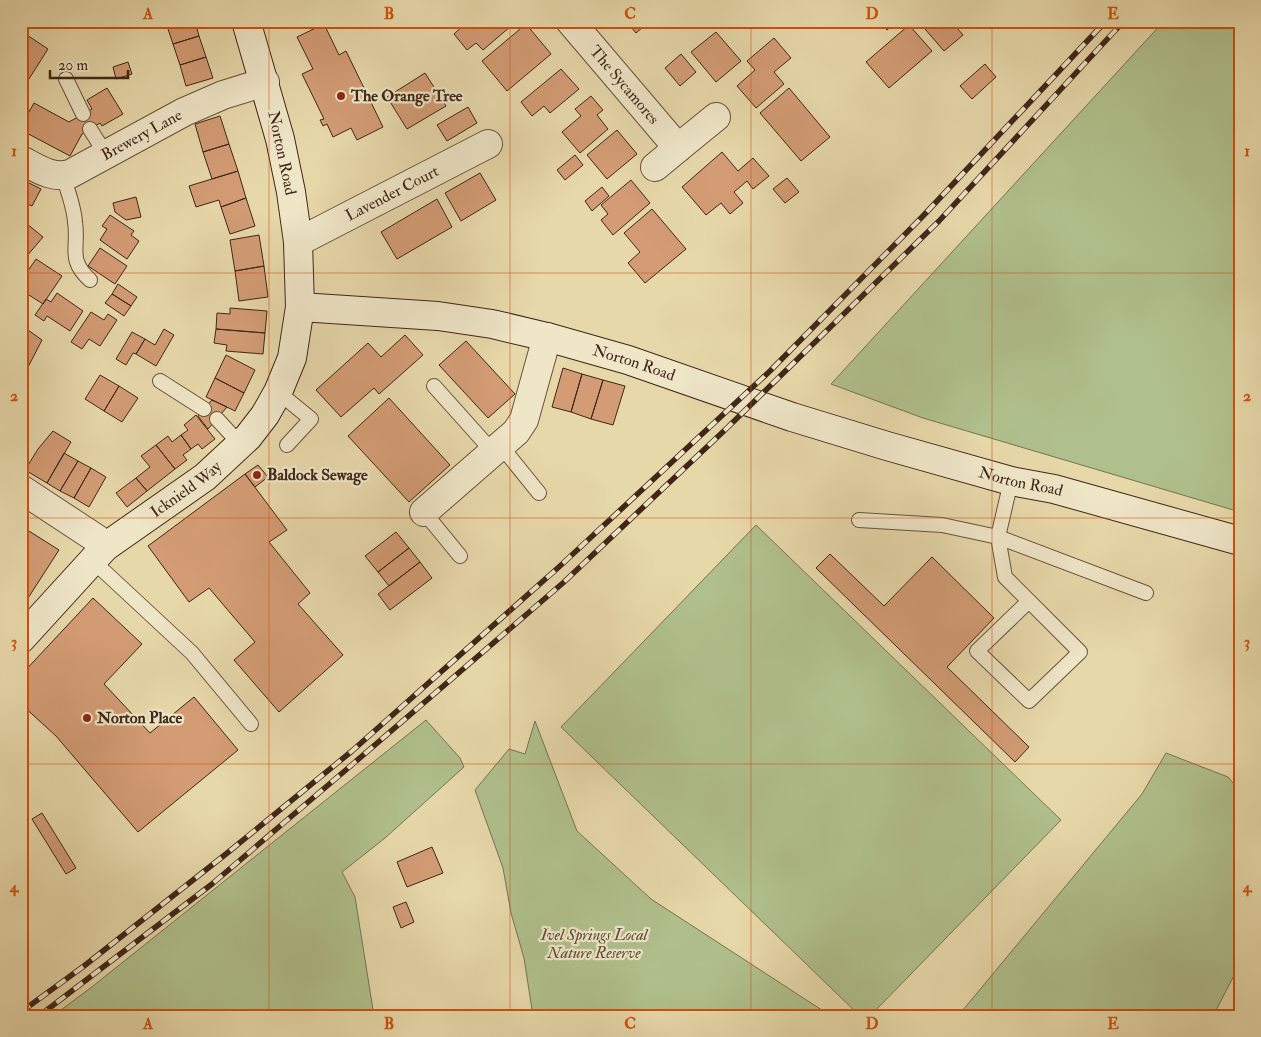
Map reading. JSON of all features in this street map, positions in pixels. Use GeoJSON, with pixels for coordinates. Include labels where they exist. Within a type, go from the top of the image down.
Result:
{"type":"FeatureCollection","features":[{"type":"Feature","properties":{"kind":"street","name":"Norton Road"},"geometry":{"type":"LineString","coordinates":[[246,21],[265,82],[291,192],[298,242],[300,307],[438,316],[492,324],[547,337],[636,363],[802,420],[1011,481],[1054,489],[1240,541]]}},
{"type":"Feature","properties":{"kind":"street","name":"The Sycamores"},"geometry":{"type":"LineString","coordinates":[[570,21],[678,148]]}},
{"type":"Feature","properties":{"kind":"street","name":"Brewery Lane"},"geometry":{"type":"LineString","coordinates":[[63,176],[107,156],[184,112],[223,95],[265,82]]}},
{"type":"Feature","properties":{"kind":"street"},"geometry":{"type":"LineString","coordinates":[[655,167],[716,117]]}},
{"type":"Feature","properties":{"kind":"street","name":"Lavender Court"},"geometry":{"type":"LineString","coordinates":[[298,242],[488,144]]}},
{"type":"Feature","properties":{"kind":"street"},"geometry":{"type":"LineString","coordinates":[[21,160],[52,176],[63,176]]}},
{"type":"Feature","properties":{"kind":"street","name":"Icknield Way"},"geometry":{"type":"LineString","coordinates":[[21,639],[99,554],[205,477],[240,444],[265,415],[278,392],[292,358],[300,307]]}},
{"type":"Feature","properties":{"kind":"street"},"geometry":{"type":"LineString","coordinates":[[424,512],[516,432],[524,420],[547,337]]}},
{"type":"Feature","properties":{"kind":"street"},"geometry":{"type":"LineString","coordinates":[[21,489],[98,539],[99,554]]}},
{"type":"Feature","properties":{"kind":"lane"},"geometry":{"type":"LineString","coordinates":[[66,79],[83,114]]}},
{"type":"Feature","properties":{"kind":"lane"},"geometry":{"type":"LineString","coordinates":[[90,129],[107,156]]}},
{"type":"Feature","properties":{"kind":"lane"},"geometry":{"type":"LineString","coordinates":[[63,176],[76,223],[76,261],[79,270],[90,280]]}},
{"type":"Feature","properties":{"kind":"lane"},"geometry":{"type":"LineString","coordinates":[[160,381],[204,409]]}},
{"type":"Feature","properties":{"kind":"lane"},"geometry":{"type":"LineString","coordinates":[[434,386],[539,493]]}},
{"type":"Feature","properties":{"kind":"lane"},"geometry":{"type":"LineString","coordinates":[[278,392],[311,419],[286,445]]}},
{"type":"Feature","properties":{"kind":"lane"},"geometry":{"type":"LineString","coordinates":[[216,419],[240,444]]}},
{"type":"Feature","properties":{"kind":"lane"},"geometry":{"type":"LineString","coordinates":[[1011,481],[998,537],[1005,577],[1029,601],[1080,652],[1029,701],[977,651],[1029,601]]}},
{"type":"Feature","properties":{"kind":"lane"},"geometry":{"type":"LineString","coordinates":[[424,512],[460,556]]}},
{"type":"Feature","properties":{"kind":"lane"},"geometry":{"type":"LineString","coordinates":[[859,520],[942,525],[998,537],[1146,593]]}},
{"type":"Feature","properties":{"kind":"lane"},"geometry":{"type":"LineString","coordinates":[[99,554],[192,653],[251,724]]}},
{"type":"Feature","properties":{"kind":"green space"},"geometry":{"type":"Polygon","coordinates":[[[1164,21],[1240,21],[1240,512],[923,418],[831,384],[1164,21]]]}},
{"type":"Feature","properties":{"kind":"green space"},"geometry":{"type":"Polygon","coordinates":[[[756,525],[1061,820],[870,1016],[860,1016],[561,727],[756,525]]]}},
{"type":"Feature","properties":{"kind":"green space"},"geometry":{"type":"Polygon","coordinates":[[[426,720],[460,758],[464,767],[385,838],[342,872],[355,897],[374,1016],[53,1016],[93,986],[426,720]]]}},
{"type":"Feature","properties":{"kind":"green space","name":"Ivel Springs Local Nature Reserve"},"geometry":{"type":"Polygon","coordinates":[[[535,721],[577,831],[651,899],[831,1016],[533,1016],[524,958],[511,913],[503,868],[475,790],[509,749],[525,754],[535,721]]]}},
{"type":"Feature","properties":{"kind":"green space"},"geometry":{"type":"Polygon","coordinates":[[[1166,753],[1228,777],[1240,791],[1240,964],[1213,1016],[958,1016],[1142,794],[1166,753]]]}},
{"type":"Feature","properties":{"kind":"building"},"geometry":{"type":"Polygon","coordinates":[[[173,21],[195,21],[199,36],[173,44],[166,23],[173,21]]]}},
{"type":"Feature","properties":{"kind":"building"},"geometry":{"type":"Polygon","coordinates":[[[468,21],[506,21],[511,26],[483,50],[476,43],[467,50],[454,34],[468,21]]]}},
{"type":"Feature","properties":{"kind":"building"},"geometry":{"type":"Polygon","coordinates":[[[626,21],[650,21],[636,33],[626,21]]]}},
{"type":"Feature","properties":{"kind":"building"},"geometry":{"type":"Polygon","coordinates":[[[879,21],[898,21],[887,30],[879,21]]]}},
{"type":"Feature","properties":{"kind":"building"},"geometry":{"type":"Polygon","coordinates":[[[934,21],[951,21],[963,35],[944,51],[925,29],[934,21]]]}},
{"type":"Feature","properties":{"kind":"building","name":"The Orange Tree"},"geometry":{"type":"Polygon","coordinates":[[[324,24],[339,55],[346,51],[383,127],[357,140],[351,128],[333,137],[327,124],[323,126],[320,120],[324,119],[302,74],[313,69],[297,37],[324,24]]]}},
{"type":"Feature","properties":{"kind":"building"},"geometry":{"type":"Polygon","coordinates":[[[526,24],[551,54],[507,91],[482,61],[526,24]]]}},
{"type":"Feature","properties":{"kind":"building"},"geometry":{"type":"Polygon","coordinates":[[[909,25],[932,51],[889,88],[866,62],[909,25]]]}},
{"type":"Feature","properties":{"kind":"building"},"geometry":{"type":"Polygon","coordinates":[[[21,31],[48,49],[27,82],[21,78],[21,31]]]}},
{"type":"Feature","properties":{"kind":"building"},"geometry":{"type":"Polygon","coordinates":[[[716,32],[741,61],[716,82],[691,52],[716,32]]]}},
{"type":"Feature","properties":{"kind":"building"},"geometry":{"type":"Polygon","coordinates":[[[199,36],[206,57],[180,65],[173,44],[199,36]]]}},
{"type":"Feature","properties":{"kind":"building"},"geometry":{"type":"Polygon","coordinates":[[[774,38],[791,58],[774,72],[784,84],[756,108],[737,86],[755,70],[747,61],[774,38]]]}},
{"type":"Feature","properties":{"kind":"building"},"geometry":{"type":"Polygon","coordinates":[[[681,54],[696,72],[680,86],[665,68],[681,54]]]}},
{"type":"Feature","properties":{"kind":"building"},"geometry":{"type":"Polygon","coordinates":[[[206,57],[213,78],[186,86],[180,65],[206,57]]]}},
{"type":"Feature","properties":{"kind":"building"},"geometry":{"type":"Polygon","coordinates":[[[128,62],[132,74],[116,79],[113,67],[128,62]]]}},
{"type":"Feature","properties":{"kind":"building"},"geometry":{"type":"Polygon","coordinates":[[[985,64],[996,77],[972,99],[960,86],[985,64]]]}},
{"type":"Feature","properties":{"kind":"building"},"geometry":{"type":"Polygon","coordinates":[[[561,69],[579,89],[550,113],[544,106],[532,116],[521,102],[561,69]]]}},
{"type":"Feature","properties":{"kind":"building"},"geometry":{"type":"Polygon","coordinates":[[[425,73],[446,106],[407,129],[387,97],[425,73]]]}},
{"type":"Feature","properties":{"kind":"building"},"geometry":{"type":"Polygon","coordinates":[[[107,88],[123,114],[102,126],[100,123],[82,134],[70,156],[21,130],[21,126],[34,103],[69,122],[92,109],[87,100],[107,88]]]}},
{"type":"Feature","properties":{"kind":"building"},"geometry":{"type":"Polygon","coordinates":[[[789,88],[830,137],[801,161],[760,113],[789,88]]]}},
{"type":"Feature","properties":{"kind":"building"},"geometry":{"type":"Polygon","coordinates":[[[591,96],[603,110],[597,115],[608,129],[580,153],[562,132],[581,116],[575,109],[591,96]]]}},
{"type":"Feature","properties":{"kind":"building"},"geometry":{"type":"Polygon","coordinates":[[[468,107],[477,123],[447,141],[437,125],[468,107]]]}},
{"type":"Feature","properties":{"kind":"building"},"geometry":{"type":"Polygon","coordinates":[[[220,116],[229,144],[203,152],[195,124],[220,116]]]}},
{"type":"Feature","properties":{"kind":"building"},"geometry":{"type":"Polygon","coordinates":[[[617,130],[637,154],[607,179],[587,155],[617,130]]]}},
{"type":"Feature","properties":{"kind":"building"},"geometry":{"type":"Polygon","coordinates":[[[229,144],[238,171],[212,179],[203,152],[229,144]]]}},
{"type":"Feature","properties":{"kind":"building"},"geometry":{"type":"Polygon","coordinates":[[[722,152],[738,171],[753,158],[769,176],[753,189],[747,181],[734,192],[743,203],[730,214],[721,203],[706,215],[682,187],[722,152]]]}},
{"type":"Feature","properties":{"kind":"building"},"geometry":{"type":"Polygon","coordinates":[[[575,155],[583,165],[565,180],[557,170],[575,155]]]}},
{"type":"Feature","properties":{"kind":"building"},"geometry":{"type":"Polygon","coordinates":[[[238,171],[246,198],[221,207],[219,200],[196,207],[189,186],[238,171]]]}},
{"type":"Feature","properties":{"kind":"building"},"geometry":{"type":"Polygon","coordinates":[[[480,173],[496,200],[461,221],[445,193],[480,173]]]}},
{"type":"Feature","properties":{"kind":"building"},"geometry":{"type":"Polygon","coordinates":[[[787,178],[799,192],[785,203],[773,189],[787,178]]]}},
{"type":"Feature","properties":{"kind":"building"},"geometry":{"type":"Polygon","coordinates":[[[21,179],[41,189],[32,206],[21,201],[21,179]]]}},
{"type":"Feature","properties":{"kind":"building"},"geometry":{"type":"Polygon","coordinates":[[[631,180],[650,203],[613,235],[601,220],[608,214],[601,205],[631,180]]]}},
{"type":"Feature","properties":{"kind":"building"},"geometry":{"type":"Polygon","coordinates":[[[602,187],[609,196],[592,211],[585,201],[602,187]]]}},
{"type":"Feature","properties":{"kind":"building"},"geometry":{"type":"Polygon","coordinates":[[[136,197],[141,217],[126,220],[115,212],[113,203],[136,197]]]}},
{"type":"Feature","properties":{"kind":"building"},"geometry":{"type":"Polygon","coordinates":[[[246,198],[255,226],[230,234],[221,207],[246,198]]]}},
{"type":"Feature","properties":{"kind":"building"},"geometry":{"type":"Polygon","coordinates":[[[437,199],[452,227],[397,259],[381,232],[437,199]]]}},
{"type":"Feature","properties":{"kind":"building"},"geometry":{"type":"Polygon","coordinates":[[[652,209],[686,249],[645,283],[628,263],[640,252],[624,233],[652,209]]]}},
{"type":"Feature","properties":{"kind":"building"},"geometry":{"type":"Polygon","coordinates":[[[110,215],[134,231],[131,235],[139,241],[127,259],[100,240],[107,229],[102,226],[110,215]]]}},
{"type":"Feature","properties":{"kind":"building"},"geometry":{"type":"Polygon","coordinates":[[[21,219],[43,237],[21,263],[21,219]]]}},
{"type":"Feature","properties":{"kind":"building"},"geometry":{"type":"Polygon","coordinates":[[[259,235],[264,266],[235,271],[230,240],[259,235]]]}},
{"type":"Feature","properties":{"kind":"building"},"geometry":{"type":"Polygon","coordinates":[[[100,248],[127,266],[115,284],[88,266],[100,248]]]}},
{"type":"Feature","properties":{"kind":"building"},"geometry":{"type":"Polygon","coordinates":[[[36,259],[62,276],[43,304],[21,290],[21,281],[36,259]]]}},
{"type":"Feature","properties":{"kind":"building"},"geometry":{"type":"Polygon","coordinates":[[[21,263],[26,267],[21,272],[21,263]]]}},
{"type":"Feature","properties":{"kind":"building"},"geometry":{"type":"Polygon","coordinates":[[[264,266],[268,297],[239,301],[235,271],[264,266]]]}},
{"type":"Feature","properties":{"kind":"building"},"geometry":{"type":"Polygon","coordinates":[[[118,284],[137,297],[131,306],[112,294],[118,284]]]}},
{"type":"Feature","properties":{"kind":"building"},"geometry":{"type":"Polygon","coordinates":[[[57,293],[83,311],[70,331],[47,316],[44,321],[35,315],[46,299],[51,302],[57,293]]]}},
{"type":"Feature","properties":{"kind":"building"},"geometry":{"type":"Polygon","coordinates":[[[112,294],[131,306],[124,316],[105,303],[112,294]]]}},
{"type":"Feature","properties":{"kind":"building"},"geometry":{"type":"Polygon","coordinates":[[[230,308],[267,311],[265,333],[216,329],[217,313],[230,314],[230,308]]]}},
{"type":"Feature","properties":{"kind":"building"},"geometry":{"type":"Polygon","coordinates":[[[91,312],[104,320],[108,314],[117,320],[100,346],[89,339],[82,349],[71,342],[91,312]]]}},
{"type":"Feature","properties":{"kind":"building"},"geometry":{"type":"Polygon","coordinates":[[[21,325],[42,340],[27,369],[21,370],[21,325]]]}},
{"type":"Feature","properties":{"kind":"building"},"geometry":{"type":"Polygon","coordinates":[[[164,329],[174,335],[156,366],[136,354],[145,339],[155,345],[164,329]]]}},
{"type":"Feature","properties":{"kind":"building"},"geometry":{"type":"Polygon","coordinates":[[[216,329],[265,333],[263,354],[226,351],[227,345],[214,343],[216,329]]]}},
{"type":"Feature","properties":{"kind":"building"},"geometry":{"type":"Polygon","coordinates":[[[132,332],[145,339],[136,354],[133,353],[126,365],[116,359],[132,332]]]}},
{"type":"Feature","properties":{"kind":"building"},"geometry":{"type":"Polygon","coordinates":[[[405,335],[423,355],[379,394],[374,388],[341,417],[316,390],[368,343],[381,357],[405,335]]]}},
{"type":"Feature","properties":{"kind":"building"},"geometry":{"type":"Polygon","coordinates":[[[466,341],[515,394],[488,418],[439,365],[466,341]]]}},
{"type":"Feature","properties":{"kind":"building"},"geometry":{"type":"Polygon","coordinates":[[[226,355],[255,370],[244,393],[215,378],[226,355]]]}},
{"type":"Feature","properties":{"kind":"building"},"geometry":{"type":"Polygon","coordinates":[[[563,368],[582,374],[571,412],[552,407],[563,368]]]}},
{"type":"Feature","properties":{"kind":"building"},"geometry":{"type":"Polygon","coordinates":[[[582,374],[603,380],[591,419],[571,412],[582,374]]]}},
{"type":"Feature","properties":{"kind":"building"},"geometry":{"type":"Polygon","coordinates":[[[100,375],[119,386],[104,411],[85,399],[100,375]]]}},
{"type":"Feature","properties":{"kind":"building"},"geometry":{"type":"Polygon","coordinates":[[[215,378],[244,393],[235,411],[206,397],[215,378]]]}},
{"type":"Feature","properties":{"kind":"building"},"geometry":{"type":"Polygon","coordinates":[[[603,380],[625,386],[613,425],[591,419],[603,380]]]}},
{"type":"Feature","properties":{"kind":"building"},"geometry":{"type":"Polygon","coordinates":[[[119,386],[138,398],[122,422],[104,411],[119,386]]]}},
{"type":"Feature","properties":{"kind":"building"},"geometry":{"type":"Polygon","coordinates":[[[389,398],[450,465],[409,502],[348,436],[389,398]]]}},
{"type":"Feature","properties":{"kind":"building"},"geometry":{"type":"Polygon","coordinates":[[[212,400],[227,407],[208,429],[198,416],[212,400]]]}},
{"type":"Feature","properties":{"kind":"building"},"geometry":{"type":"Polygon","coordinates":[[[196,415],[215,439],[202,449],[198,444],[191,449],[181,435],[188,430],[184,425],[196,415]]]}},
{"type":"Feature","properties":{"kind":"building"},"geometry":{"type":"Polygon","coordinates":[[[53,431],[71,442],[47,483],[25,470],[38,449],[53,431]]]}},
{"type":"Feature","properties":{"kind":"building"},"geometry":{"type":"Polygon","coordinates":[[[181,435],[191,449],[183,455],[187,460],[175,469],[156,445],[168,436],[172,442],[181,435]]]}},
{"type":"Feature","properties":{"kind":"building"},"geometry":{"type":"Polygon","coordinates":[[[156,445],[175,469],[147,491],[136,478],[150,467],[141,456],[156,445]]]}},
{"type":"Feature","properties":{"kind":"building"},"geometry":{"type":"Polygon","coordinates":[[[64,453],[78,461],[60,491],[47,483],[64,453]]]}},
{"type":"Feature","properties":{"kind":"building"},"geometry":{"type":"Polygon","coordinates":[[[78,461],[91,468],[74,498],[60,491],[78,461]]]}},
{"type":"Feature","properties":{"kind":"building","name":"Baldock Sewage"},"geometry":{"type":"Polygon","coordinates":[[[258,465],[268,477],[255,487],[245,474],[258,465]]]}},
{"type":"Feature","properties":{"kind":"building"},"geometry":{"type":"Polygon","coordinates":[[[91,468],[106,477],[89,507],[74,498],[91,468]]]}},
{"type":"Feature","properties":{"kind":"building"},"geometry":{"type":"Polygon","coordinates":[[[245,474],[287,530],[269,542],[310,593],[298,604],[343,655],[279,712],[234,660],[255,642],[209,588],[189,602],[148,546],[245,474]]]}},
{"type":"Feature","properties":{"kind":"building"},"geometry":{"type":"Polygon","coordinates":[[[136,478],[147,491],[127,507],[116,493],[136,478]]]}},
{"type":"Feature","properties":{"kind":"building"},"geometry":{"type":"Polygon","coordinates":[[[21,526],[59,550],[21,609],[21,526]]]}},
{"type":"Feature","properties":{"kind":"building"},"geometry":{"type":"Polygon","coordinates":[[[396,532],[409,548],[378,572],[365,556],[396,532]]]}},
{"type":"Feature","properties":{"kind":"building"},"geometry":{"type":"Polygon","coordinates":[[[409,548],[420,562],[389,586],[378,572],[409,548]]]}},
{"type":"Feature","properties":{"kind":"building"},"geometry":{"type":"Polygon","coordinates":[[[830,554],[884,606],[932,557],[994,618],[947,667],[1029,747],[1015,762],[816,568],[830,554]]]}},
{"type":"Feature","properties":{"kind":"building"},"geometry":{"type":"Polygon","coordinates":[[[420,562],[432,578],[390,610],[378,594],[420,562]]]}},
{"type":"Feature","properties":{"kind":"building","name":"Norton Place"},"geometry":{"type":"Polygon","coordinates":[[[93,598],[142,644],[104,684],[150,733],[194,697],[238,750],[138,832],[56,736],[21,704],[21,675],[93,598]]]}},
{"type":"Feature","properties":{"kind":"building"},"geometry":{"type":"Polygon","coordinates":[[[42,813],[76,868],[66,874],[32,819],[42,813]]]}},
{"type":"Feature","properties":{"kind":"building"},"geometry":{"type":"Polygon","coordinates":[[[432,847],[443,873],[407,887],[397,862],[432,847]]]}},
{"type":"Feature","properties":{"kind":"building"},"geometry":{"type":"Polygon","coordinates":[[[406,902],[414,922],[401,928],[393,907],[406,902]]]}},
{"type":"Feature","properties":{"kind":"railway"},"geometry":{"type":"LineString","coordinates":[[21,1012],[84,966],[352,751],[560,566],[770,371],[923,216],[1106,21]]}},
{"type":"Feature","properties":{"kind":"railway"},"geometry":{"type":"LineString","coordinates":[[39,1016],[212,884],[564,582],[727,428],[939,221],[1124,21]]}},
{"type":"Feature","properties":{"kind":"place","name":"The Orange Tree"},"geometry":{"type":"Point","coordinates":[341,96]}},
{"type":"Feature","properties":{"kind":"place","name":"Baldock Sewage"},"geometry":{"type":"Point","coordinates":[257,475]}},
{"type":"Feature","properties":{"kind":"place","name":"Norton Place"},"geometry":{"type":"Point","coordinates":[87,718]}}]}
